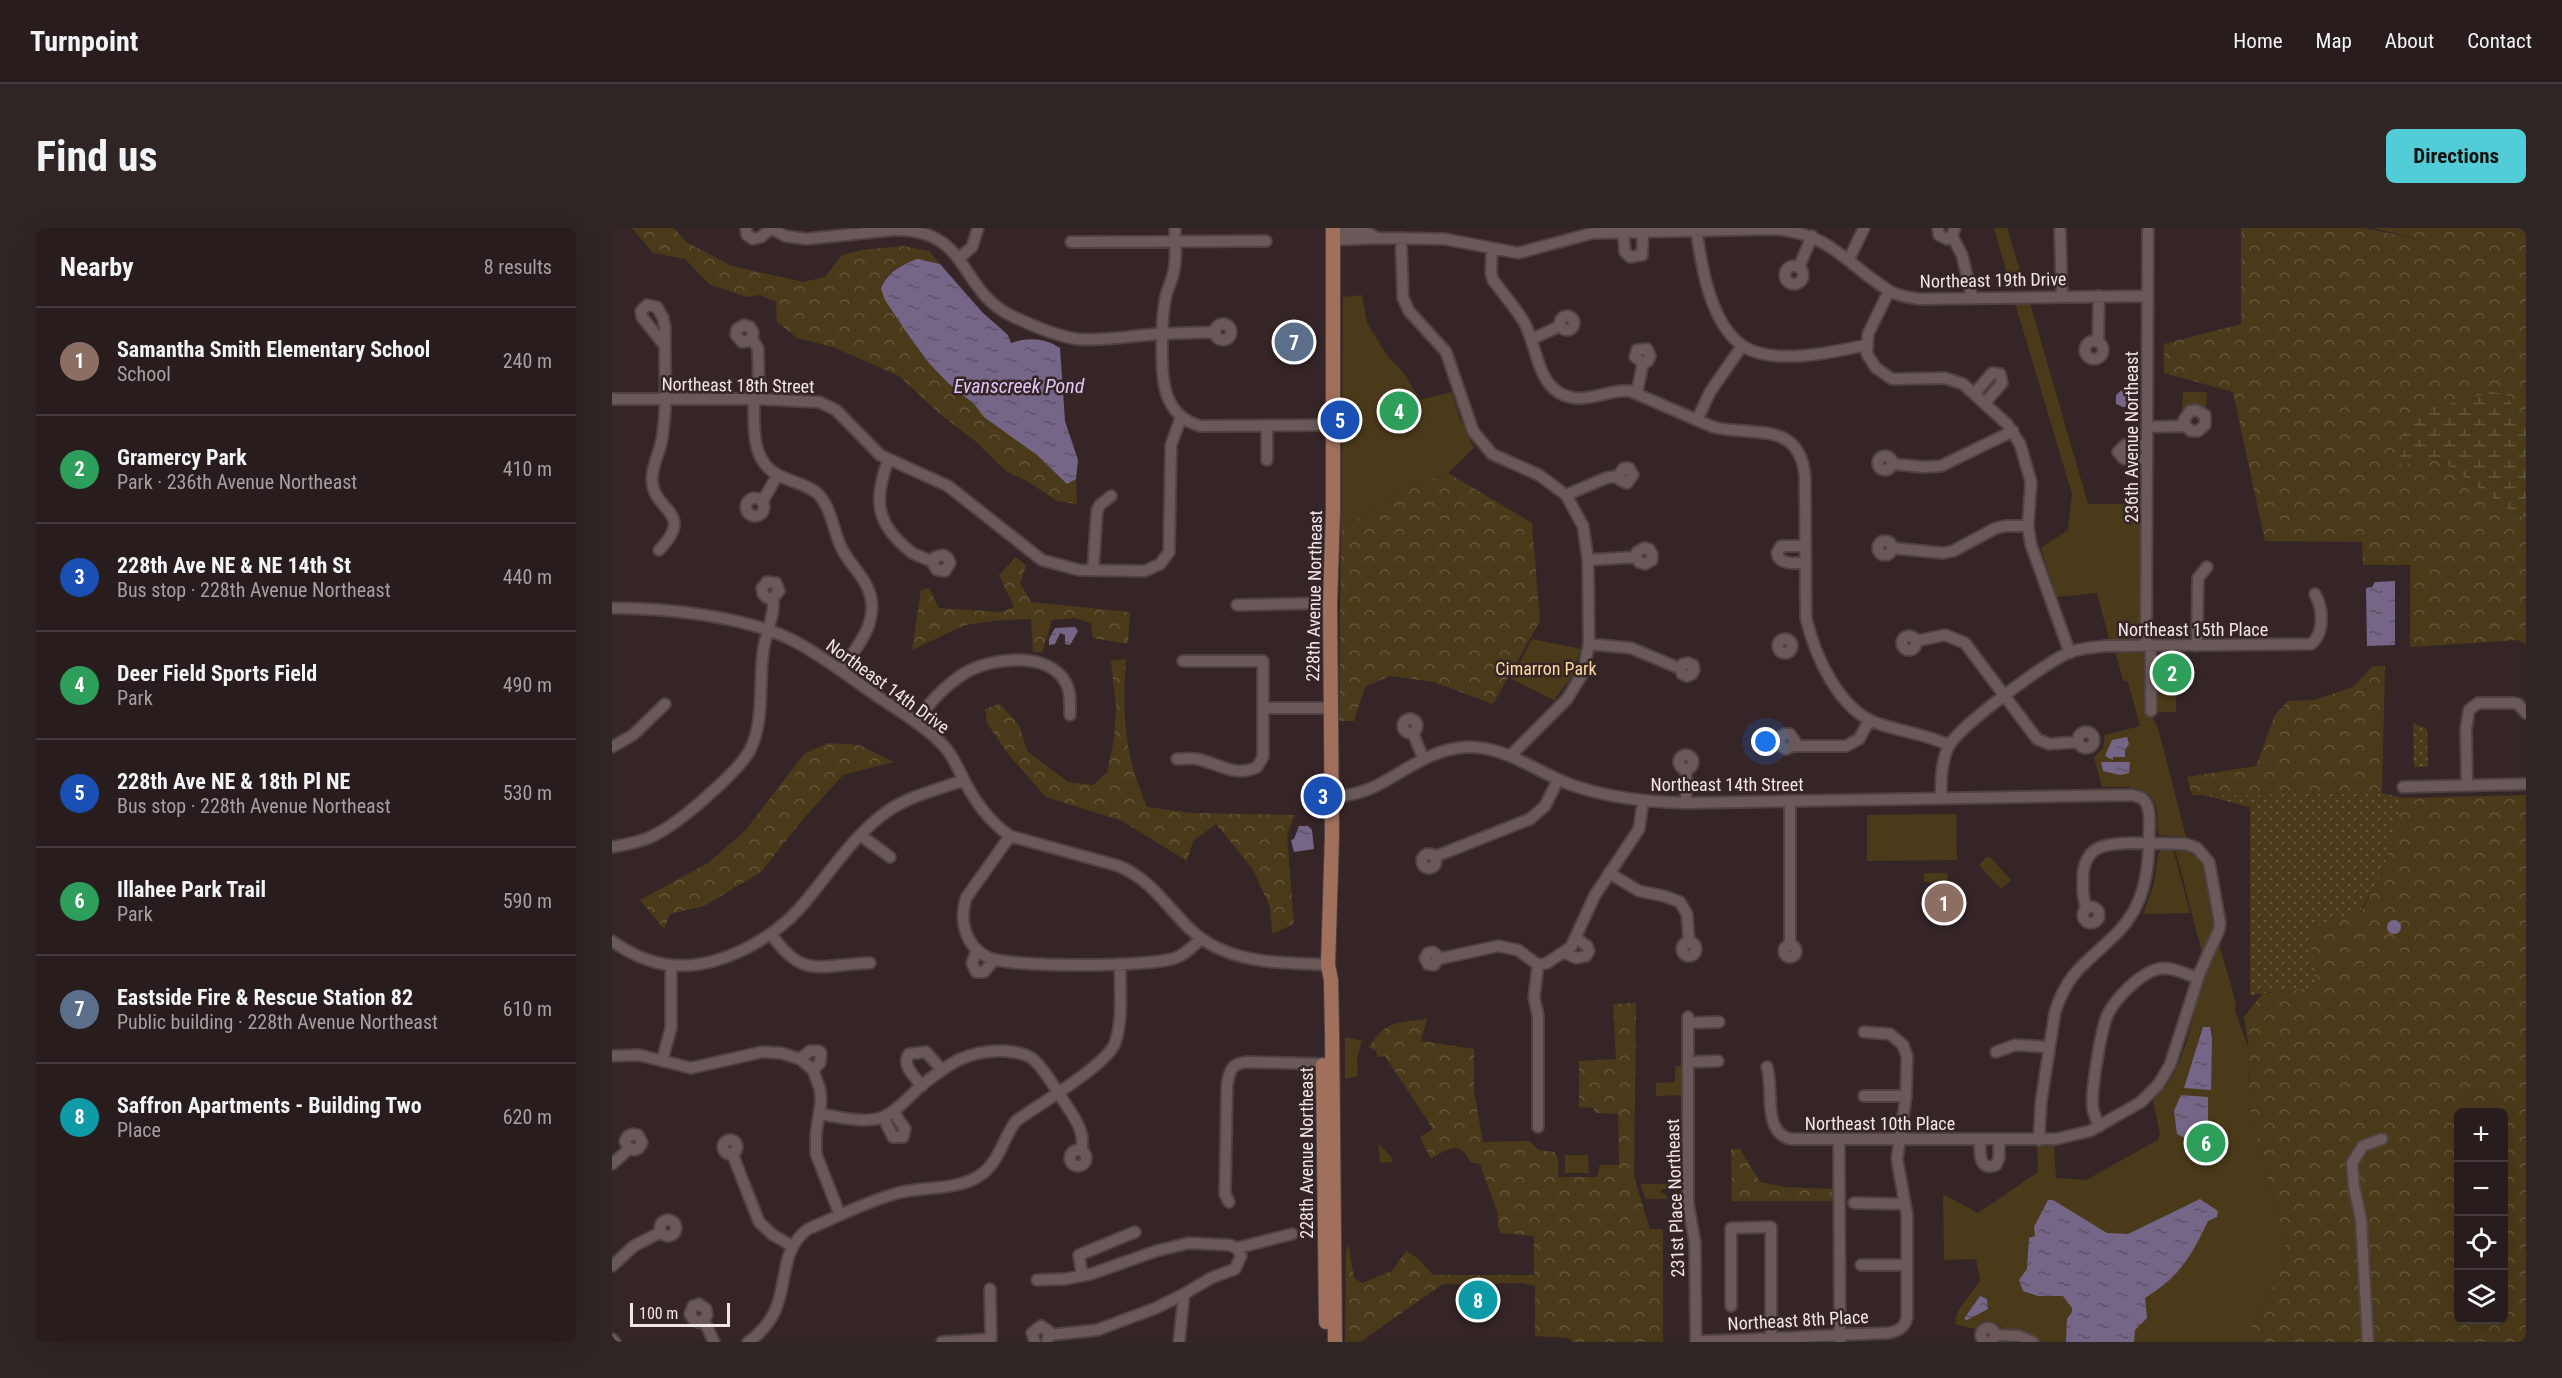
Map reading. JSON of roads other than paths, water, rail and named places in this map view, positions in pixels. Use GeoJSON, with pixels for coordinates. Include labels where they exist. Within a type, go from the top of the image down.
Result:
{"type":"FeatureCollection","features":[{"type":"Feature","properties":{"kind":"main road","name":"228th Avenue Northeast"},"geometry":{"type":"LineString","coordinates":[[1333,233],[1333,511],[1330,603],[1332,798],[1328,965],[1331,980],[1332,1031],[1335,1342]]}},
{"type":"Feature","properties":{"kind":"main road","name":"228th Avenue Northeast"},"geometry":{"type":"LineString","coordinates":[[1326,1342],[1323,980],[1328,965]]}},
{"type":"Feature","properties":{"kind":"main road"},"geometry":{"type":"LineString","coordinates":[[1323,1064],[1327,1058],[1326,1038],[1332,1031]]}},
{"type":"Feature","properties":{"kind":"main road"},"geometry":{"type":"LineString","coordinates":[[1324,1184],[1327,1191],[1327,1222],[1335,1230]]}},
{"type":"Feature","properties":{"kind":"street"},"geometry":{"type":"LineString","coordinates":[[747,232],[757,238],[771,228],[785,236],[806,239],[892,230],[919,231],[940,240],[959,258],[996,306],[1016,318],[1060,335],[1090,340],[1162,333],[1215,333]]}},
{"type":"Feature","properties":{"kind":"street"},"geometry":{"type":"LineString","coordinates":[[959,258],[972,247],[978,228]]}},
{"type":"Feature","properties":{"kind":"street"},"geometry":{"type":"LineString","coordinates":[[1175,228],[1174,270],[1166,297],[1162,333],[1164,391],[1173,409],[1181,417],[1200,426],[1332,425]]}},
{"type":"Feature","properties":{"kind":"street"},"geometry":{"type":"LineString","coordinates":[[1849,259],[1864,228]]}},
{"type":"Feature","properties":{"kind":"street"},"geometry":{"type":"LineString","coordinates":[[1938,228],[1941,237],[1947,239],[1954,232],[1972,297]]}},
{"type":"Feature","properties":{"kind":"street","name":"236th Avenue Northeast"},"geometry":{"type":"LineString","coordinates":[[2148,228],[2147,459],[2151,711]]}},
{"type":"Feature","properties":{"kind":"street","name":"Northeast 19th Drive"},"geometry":{"type":"LineString","coordinates":[[1333,233],[1368,233],[1377,238],[1445,239],[1492,249],[1524,252],[1593,233],[1776,229],[1812,236],[1827,243],[1889,291],[1919,299],[2147,296]]}},
{"type":"Feature","properties":{"kind":"street"},"geometry":{"type":"LineString","coordinates":[[2059,229],[2062,296]]}},
{"type":"Feature","properties":{"kind":"street"},"geometry":{"type":"LineString","coordinates":[[1697,230],[1715,308],[1742,346],[1765,354],[1800,356],[1818,355],[1866,345]]}},
{"type":"Feature","properties":{"kind":"street"},"geometry":{"type":"LineString","coordinates":[[1623,232],[1625,252],[1630,257],[1635,257],[1642,255],[1643,232]]}},
{"type":"Feature","properties":{"kind":"street"},"geometry":{"type":"LineString","coordinates":[[1799,267],[1812,236]]}},
{"type":"Feature","properties":{"kind":"street"},"geometry":{"type":"LineString","coordinates":[[1401,238],[1403,298],[1409,311],[1446,352],[1473,432],[1492,454],[1539,475],[1566,495],[1583,526],[1588,560],[1589,644],[1583,673],[1568,699],[1510,755]]}},
{"type":"Feature","properties":{"kind":"street"},"geometry":{"type":"LineString","coordinates":[[1071,242],[1266,241]]}},
{"type":"Feature","properties":{"kind":"street"},"geometry":{"type":"LineString","coordinates":[[1492,249],[1491,273],[1494,280],[1523,321],[1532,339],[1541,372],[1550,386],[1560,393],[1582,399],[1616,391],[1637,392],[1724,430],[1766,431],[1783,437],[1789,442],[1799,453],[1804,468],[1804,604],[1810,636],[1843,700],[1869,721],[1926,735],[1949,745]]}},
{"type":"Feature","properties":{"kind":"street"},"geometry":{"type":"LineString","coordinates":[[1889,291],[1871,325],[1866,345],[1870,361],[1892,379],[1952,380],[1963,384],[2013,431],[2020,444],[2031,482],[2028,526],[2031,545],[2070,652],[1977,716],[1949,745],[1942,772],[1941,798]]}},
{"type":"Feature","properties":{"kind":"street"},"geometry":{"type":"LineString","coordinates":[[2098,342],[2099,296]]}},
{"type":"Feature","properties":{"kind":"street"},"geometry":{"type":"LineString","coordinates":[[1532,339],[1560,326]]}},
{"type":"Feature","properties":{"kind":"street"},"geometry":{"type":"LineString","coordinates":[[752,338],[758,349],[756,449],[777,476],[809,488],[822,499],[843,552],[868,587],[873,609],[869,627],[866,636],[841,670]]}},
{"type":"Feature","properties":{"kind":"street"},"geometry":{"type":"LineString","coordinates":[[659,550],[671,538],[675,527],[672,517],[655,492],[652,479],[663,438],[664,345]]}},
{"type":"Feature","properties":{"kind":"street"},"geometry":{"type":"LineString","coordinates":[[1697,420],[1710,392],[1742,346]]}},
{"type":"Feature","properties":{"kind":"street"},"geometry":{"type":"LineString","coordinates":[[1637,392],[1643,363]]}},
{"type":"Feature","properties":{"kind":"street"},"geometry":{"type":"LineString","coordinates":[[1975,393],[1992,373],[2000,374],[2002,384],[1985,403]]}},
{"type":"Feature","properties":{"kind":"street","name":"Northeast 18th Street"},"geometry":{"type":"LineString","coordinates":[[612,399],[811,400],[828,405],[888,460],[948,486],[1042,560],[1069,569],[1093,570],[1145,571],[1153,569],[1164,560],[1170,543],[1171,445],[1181,417]]}},
{"type":"Feature","properties":{"kind":"street"},"geometry":{"type":"LineString","coordinates":[[1267,426],[1267,460]]}},
{"type":"Feature","properties":{"kind":"street"},"geometry":{"type":"LineString","coordinates":[[2147,427],[2186,426]]}},
{"type":"Feature","properties":{"kind":"street"},"geometry":{"type":"LineString","coordinates":[[1893,464],[1941,466],[2013,431]]}},
{"type":"Feature","properties":{"kind":"street"},"geometry":{"type":"LineString","coordinates":[[2147,445],[2125,445],[2118,452],[2124,459],[2147,459]]}},
{"type":"Feature","properties":{"kind":"street"},"geometry":{"type":"LineString","coordinates":[[888,460],[879,485],[882,515],[886,524],[903,544],[923,559],[933,563]]}},
{"type":"Feature","properties":{"kind":"street"},"geometry":{"type":"LineString","coordinates":[[762,501],[777,476]]}},
{"type":"Feature","properties":{"kind":"street"},"geometry":{"type":"LineString","coordinates":[[1566,495],[1606,478],[1618,476]]}},
{"type":"Feature","properties":{"kind":"street"},"geometry":{"type":"LineString","coordinates":[[1093,570],[1097,511],[1104,500],[1111,496]]}},
{"type":"Feature","properties":{"kind":"street"},"geometry":{"type":"LineString","coordinates":[[1892,549],[1943,553],[1953,551],[1996,528],[2028,526]]}},
{"type":"Feature","properties":{"kind":"street"},"geometry":{"type":"LineString","coordinates":[[1804,546],[1781,546],[1777,553],[1778,559],[1783,562],[1804,563]]}},
{"type":"Feature","properties":{"kind":"street"},"geometry":{"type":"LineString","coordinates":[[1588,560],[1636,557]]}},
{"type":"Feature","properties":{"kind":"street"},"geometry":{"type":"LineString","coordinates":[[2197,646],[2198,578],[2207,567]]}},
{"type":"Feature","properties":{"kind":"street","name":"Northeast 15th Place"},"geometry":{"type":"LineString","coordinates":[[2070,652],[2092,647],[2304,645],[2316,640],[2319,634],[2320,607],[2315,594]]}},
{"type":"Feature","properties":{"kind":"street"},"geometry":{"type":"LineString","coordinates":[[612,847],[636,842],[659,833],[686,815],[751,750],[758,719],[763,648],[773,598]]}},
{"type":"Feature","properties":{"kind":"street"},"geometry":{"type":"LineString","coordinates":[[1237,605],[1330,603]]}},
{"type":"Feature","properties":{"kind":"street","name":"Northeast 14th Drive"},"geometry":{"type":"LineString","coordinates":[[612,608],[665,609],[768,630],[794,641],[841,670],[915,722],[946,748],[988,818],[1010,836],[1132,872],[1160,894],[1201,939],[1228,954],[1242,958],[1328,965]]}},
{"type":"Feature","properties":{"kind":"street"},"geometry":{"type":"LineString","coordinates":[[1916,641],[1945,635],[1965,643],[2037,739],[2049,744],[2078,742]]}},
{"type":"Feature","properties":{"kind":"street"},"geometry":{"type":"LineString","coordinates":[[1792,643],[1810,636]]}},
{"type":"Feature","properties":{"kind":"street"},"geometry":{"type":"LineString","coordinates":[[1589,644],[1631,648],[1681,669]]}},
{"type":"Feature","properties":{"kind":"street"},"geometry":{"type":"LineString","coordinates":[[1177,759],[1194,758],[1235,771],[1251,770],[1257,767],[1263,757],[1263,661],[1183,661]]}},
{"type":"Feature","properties":{"kind":"street"},"geometry":{"type":"LineString","coordinates":[[915,722],[926,707],[965,673],[988,664],[1006,662],[1041,663],[1055,669],[1067,685],[1070,715]]}},
{"type":"Feature","properties":{"kind":"street"},"geometry":{"type":"LineString","coordinates":[[2467,785],[2466,729],[2469,710],[2478,703],[2513,703],[2518,704],[2526,713]]}},
{"type":"Feature","properties":{"kind":"street"},"geometry":{"type":"LineString","coordinates":[[612,747],[633,735],[665,704]]}},
{"type":"Feature","properties":{"kind":"street"},"geometry":{"type":"LineString","coordinates":[[1264,708],[1331,708]]}},
{"type":"Feature","properties":{"kind":"street"},"geometry":{"type":"LineString","coordinates":[[1793,746],[1846,746],[1859,739],[1869,721]]}},
{"type":"Feature","properties":{"kind":"street"},"geometry":{"type":"LineString","coordinates":[[1413,733],[1423,758]]}},
{"type":"Feature","properties":{"kind":"street","name":"Northeast 14th Street"},"geometry":{"type":"LineString","coordinates":[[1332,798],[1370,789],[1423,758],[1443,751],[1470,747],[1496,750],[1510,755],[1558,780],[1615,797],[1643,801],[1790,802],[2132,795],[2142,798],[2149,810],[2149,843]]}},
{"type":"Feature","properties":{"kind":"street"},"geometry":{"type":"LineString","coordinates":[[1686,769],[1686,803]]}},
{"type":"Feature","properties":{"kind":"street"},"geometry":{"type":"LineString","coordinates":[[612,941],[644,959],[671,965],[719,959],[751,945],[771,934],[800,908],[860,835],[891,808],[964,780]]}},
{"type":"Feature","properties":{"kind":"street"},"geometry":{"type":"LineString","coordinates":[[1434,857],[1530,819],[1545,806],[1558,780]]}},
{"type":"Feature","properties":{"kind":"street"},"geometry":{"type":"LineString","coordinates":[[2403,787],[2526,784]]}},
{"type":"Feature","properties":{"kind":"street"},"geometry":{"type":"LineString","coordinates":[[1438,960],[1498,946],[1518,950],[1538,965],[1547,963],[1565,953],[1576,938],[1589,905],[1639,829],[1643,801]]}},
{"type":"Feature","properties":{"kind":"street"},"geometry":{"type":"LineString","coordinates":[[1790,802],[1790,945]]}},
{"type":"Feature","properties":{"kind":"street"},"geometry":{"type":"LineString","coordinates":[[860,835],[890,857]]}},
{"type":"Feature","properties":{"kind":"street"},"geometry":{"type":"LineString","coordinates":[[1010,836],[966,898],[962,918],[964,928],[977,950],[994,960],[1019,963],[1120,964],[1173,959],[1201,939]]}},
{"type":"Feature","properties":{"kind":"street"},"geometry":{"type":"LineString","coordinates":[[2039,1140],[2039,1113],[2055,1012],[2066,985],[2084,961],[2120,931],[2137,905],[2146,878],[2149,843],[2102,846],[2091,854],[2083,871],[2083,896],[2087,909]]}},
{"type":"Feature","properties":{"kind":"street","name":"Northeast 10th Place"},"geometry":{"type":"LineString","coordinates":[[1767,1067],[1770,1077],[1773,1124],[1778,1134],[1790,1139],[2039,1140],[2067,1138],[2100,1126],[2141,1102],[2165,1075],[2170,1065],[2198,978],[2220,923],[2209,862],[2202,851],[2186,844],[2149,843]]}},
{"type":"Feature","properties":{"kind":"street"},"geometry":{"type":"LineString","coordinates":[[1609,873],[1645,893],[1664,896],[1680,902],[1687,914],[1689,943]]}},
{"type":"Feature","properties":{"kind":"street"},"geometry":{"type":"LineString","coordinates":[[771,934],[789,958],[804,965],[826,967],[870,963]]}},
{"type":"Feature","properties":{"kind":"street"},"geometry":{"type":"LineString","coordinates":[[1565,953],[1576,958],[1586,956],[1589,951],[1587,946],[1576,938]]}},
{"type":"Feature","properties":{"kind":"street"},"geometry":{"type":"LineString","coordinates":[[977,950],[972,963],[976,972],[984,972],[994,960]]}},
{"type":"Feature","properties":{"kind":"street"},"geometry":{"type":"LineString","coordinates":[[748,1342],[763,1330],[777,1309],[792,1246],[808,1229],[895,1194],[922,1188],[954,1185],[980,1175],[998,1155],[1009,1130],[1016,1121],[1104,1058],[1115,1043],[1118,1030],[1120,964]]}},
{"type":"Feature","properties":{"kind":"street"},"geometry":{"type":"LineString","coordinates":[[662,1060],[671,1028],[671,965]]}},
{"type":"Feature","properties":{"kind":"street"},"geometry":{"type":"LineString","coordinates":[[1538,965],[1534,998],[1538,1015],[1539,1127]]}},
{"type":"Feature","properties":{"kind":"street"},"geometry":{"type":"LineString","coordinates":[[2100,1126],[2093,1111],[2093,1096],[2104,1023],[2114,1003],[2156,969],[2170,969],[2198,978]]}},
{"type":"Feature","properties":{"kind":"street","name":"231st Place Northeast"},"geometry":{"type":"LineString","coordinates":[[1696,1341],[1695,1243],[1688,1203],[1688,1020],[1719,1022]]}},
{"type":"Feature","properties":{"kind":"street"},"geometry":{"type":"LineString","coordinates":[[1861,1265],[1907,1265],[1905,1204],[1898,1167],[1898,1140],[1906,1096],[1907,1056],[1900,1042],[1890,1034],[1864,1032]]}},
{"type":"Feature","properties":{"kind":"street"},"geometry":{"type":"LineString","coordinates":[[1996,1052],[2016,1045],[2049,1047]]}},
{"type":"Feature","properties":{"kind":"street"},"geometry":{"type":"LineString","coordinates":[[800,1059],[810,1052],[819,1051],[821,1053],[820,1063],[813,1070]]}},
{"type":"Feature","properties":{"kind":"street"},"geometry":{"type":"LineString","coordinates":[[612,1056],[639,1055],[691,1068],[762,1052],[781,1053],[800,1059],[813,1070],[820,1089],[816,1154],[840,1215]]}},
{"type":"Feature","properties":{"kind":"street"},"geometry":{"type":"LineString","coordinates":[[922,1086],[906,1064],[909,1054],[926,1052],[942,1070]]}},
{"type":"Feature","properties":{"kind":"street"},"geometry":{"type":"LineString","coordinates":[[820,1114],[862,1120],[888,1114],[958,1059],[976,1052],[1014,1052],[1033,1058],[1058,1092],[1082,1135],[1081,1151]]}},
{"type":"Feature","properties":{"kind":"street"},"geometry":{"type":"LineString","coordinates":[[1688,1062],[1718,1061]]}},
{"type":"Feature","properties":{"kind":"street"},"geometry":{"type":"LineString","coordinates":[[1229,1202],[1225,1194],[1227,1086],[1230,1071],[1234,1065],[1247,1062],[1323,1064]]}},
{"type":"Feature","properties":{"kind":"street"},"geometry":{"type":"LineString","coordinates":[[1864,1096],[1906,1096]]}},
{"type":"Feature","properties":{"kind":"street"},"geometry":{"type":"LineString","coordinates":[[2368,1342],[2361,1219],[2353,1181],[2352,1163],[2363,1146],[2382,1139]]}},
{"type":"Feature","properties":{"kind":"street"},"geometry":{"type":"LineString","coordinates":[[1839,1140],[1840,1338]]}},
{"type":"Feature","properties":{"kind":"street","name":"Northeast 10th Place"},"geometry":{"type":"LineString","coordinates":[[1980,1140],[1981,1161],[1985,1166],[1990,1167],[1996,1165],[1999,1158],[1999,1140]]}},
{"type":"Feature","properties":{"kind":"street"},"geometry":{"type":"LineString","coordinates":[[612,1164],[629,1149]]}},
{"type":"Feature","properties":{"kind":"street"},"geometry":{"type":"LineString","coordinates":[[732,1153],[759,1222],[772,1235],[792,1246]]}},
{"type":"Feature","properties":{"kind":"street"},"geometry":{"type":"LineString","coordinates":[[1854,1203],[1905,1204]]}},
{"type":"Feature","properties":{"kind":"street"},"geometry":{"type":"LineString","coordinates":[[1731,1306],[1731,1228],[1771,1227],[1771,1340]]}},
{"type":"Feature","properties":{"kind":"street"},"geometry":{"type":"LineString","coordinates":[[612,1266],[634,1246],[661,1232]]}},
{"type":"Feature","properties":{"kind":"street"},"geometry":{"type":"LineString","coordinates":[[1082,1276],[1079,1255],[1135,1232]]}},
{"type":"Feature","properties":{"kind":"street"},"geometry":{"type":"LineString","coordinates":[[1037,1280],[1082,1276],[1189,1243],[1229,1245],[1237,1248],[1292,1234]]}},
{"type":"Feature","properties":{"kind":"street"},"geometry":{"type":"LineString","coordinates":[[1035,1342],[1032,1333],[1038,1327],[1046,1328],[1049,1339],[1097,1330],[1156,1308],[1211,1278],[1235,1269],[1241,1256],[1237,1248]]}},
{"type":"Feature","properties":{"kind":"street","name":"Northeast 8th Place"},"geometry":{"type":"LineString","coordinates":[[1696,1341],[1771,1340],[1802,1335],[1840,1338],[1888,1333],[1901,1329],[1907,1316],[1907,1265]]}},
{"type":"Feature","properties":{"kind":"street"},"geometry":{"type":"LineString","coordinates":[[942,1342],[991,1339],[990,1289]]}},
{"type":"Feature","properties":{"kind":"street"},"geometry":{"type":"LineString","coordinates":[[1179,1342],[1184,1294]]}},
{"type":"Feature","properties":{"kind":"street"},"geometry":{"type":"LineString","coordinates":[[704,1320],[714,1342]]}},
{"type":"Feature","properties":{"kind":"street"},"geometry":{"type":"LineString","coordinates":[[1996,1335],[2019,1336],[2033,1342]]}},
{"type":"Feature","properties":{"kind":"water","name":"Evanscreek Pond"},"geometry":{"type":"Polygon","coordinates":[[[917,259],[940,264],[982,312],[1008,335],[1011,343],[1036,340],[1048,342],[1060,348],[1065,421],[1078,460],[1076,479],[1067,484],[1037,455],[984,417],[975,405],[948,383],[928,362],[907,333],[885,300],[881,289],[895,270],[917,259]]]}},
{"type":"Feature","properties":{"kind":"water"},"geometry":{"type":"Polygon","coordinates":[[[2127,385],[2136,388],[2137,396],[2134,406],[2123,407],[2116,404],[2116,395],[2127,385]]]}},
{"type":"Feature","properties":{"kind":"water"},"geometry":{"type":"Polygon","coordinates":[[[2395,581],[2395,645],[2367,646],[2366,588],[2372,587],[2375,582],[2395,581]]]}},
{"type":"Feature","properties":{"kind":"water"},"geometry":{"type":"Polygon","coordinates":[[[1075,627],[1078,631],[1070,645],[1065,644],[1065,635],[1060,633],[1055,644],[1049,645],[1049,639],[1055,628],[1075,627]]]}},
{"type":"Feature","properties":{"kind":"water"},"geometry":{"type":"Polygon","coordinates":[[[2127,737],[2129,744],[2125,750],[2125,757],[2113,757],[2113,760],[2105,756],[2112,740],[2127,737]]]}},
{"type":"Feature","properties":{"kind":"water"},"geometry":{"type":"Polygon","coordinates":[[[2101,762],[2130,762],[2129,773],[2120,775],[2103,771],[2101,762]]]}},
{"type":"Feature","properties":{"kind":"water"},"geometry":{"type":"Polygon","coordinates":[[[1299,826],[1308,826],[1312,830],[1314,849],[1294,852],[1291,840],[1294,839],[1299,826]]]}},
{"type":"Feature","properties":{"kind":"water"},"geometry":{"type":"Polygon","coordinates":[[[2394,920],[2399,922],[2401,927],[2399,932],[2394,934],[2389,932],[2387,927],[2389,922],[2394,920]]]}},
{"type":"Feature","properties":{"kind":"water"},"geometry":{"type":"Polygon","coordinates":[[[2203,1027],[2210,1027],[2212,1038],[2211,1090],[2184,1088],[2203,1027]]]}},
{"type":"Feature","properties":{"kind":"water"},"geometry":{"type":"Polygon","coordinates":[[[2181,1095],[2208,1097],[2208,1122],[2203,1136],[2184,1138],[2177,1134],[2174,1111],[2181,1095]]]}},
{"type":"Feature","properties":{"kind":"water"},"geometry":{"type":"Polygon","coordinates":[[[2200,1199],[2218,1211],[2217,1217],[2208,1221],[2190,1256],[2175,1274],[2145,1298],[2147,1318],[2135,1330],[2134,1342],[2066,1342],[2067,1319],[2072,1308],[2063,1296],[2038,1296],[2023,1291],[2019,1280],[2027,1269],[2029,1238],[2035,1236],[2034,1227],[2048,1200],[2053,1200],[2107,1233],[2128,1234],[2200,1199]]]}},
{"type":"Feature","properties":{"kind":"water"},"geometry":{"type":"Polygon","coordinates":[[[1980,1296],[1987,1299],[1988,1309],[1967,1320],[1964,1319],[1980,1296]]]}},
{"type":"Feature","properties":{"kind":"place","name":"Eastside Fire & Rescue Station 82"},"geometry":{"type":"Point","coordinates":[1294,342]}},
{"type":"Feature","properties":{"kind":"place","name":"Deer Field Sports Field"},"geometry":{"type":"Point","coordinates":[1399,411]}},
{"type":"Feature","properties":{"kind":"place","name":"228th Ave NE & 18th Pl NE"},"geometry":{"type":"Point","coordinates":[1340,420]}},
{"type":"Feature","properties":{"kind":"place","name":"Gramercy Park"},"geometry":{"type":"Point","coordinates":[2172,673]}},
{"type":"Feature","properties":{"kind":"place","name":"228th Ave NE & NE 14th St"},"geometry":{"type":"Point","coordinates":[1323,796]}},
{"type":"Feature","properties":{"kind":"place","name":"Samantha Smith Elementary School"},"geometry":{"type":"Point","coordinates":[1944,903]}},
{"type":"Feature","properties":{"kind":"place","name":"Illahee Park Trail"},"geometry":{"type":"Point","coordinates":[2206,1143]}},
{"type":"Feature","properties":{"kind":"place","name":"Saffron Apartments - Building Two"},"geometry":{"type":"Point","coordinates":[1478,1300]}},
{"type":"Feature","properties":{"kind":"park label","name":"Cimarron Park"},"geometry":{"type":"Point","coordinates":[1546,668]}}]}
